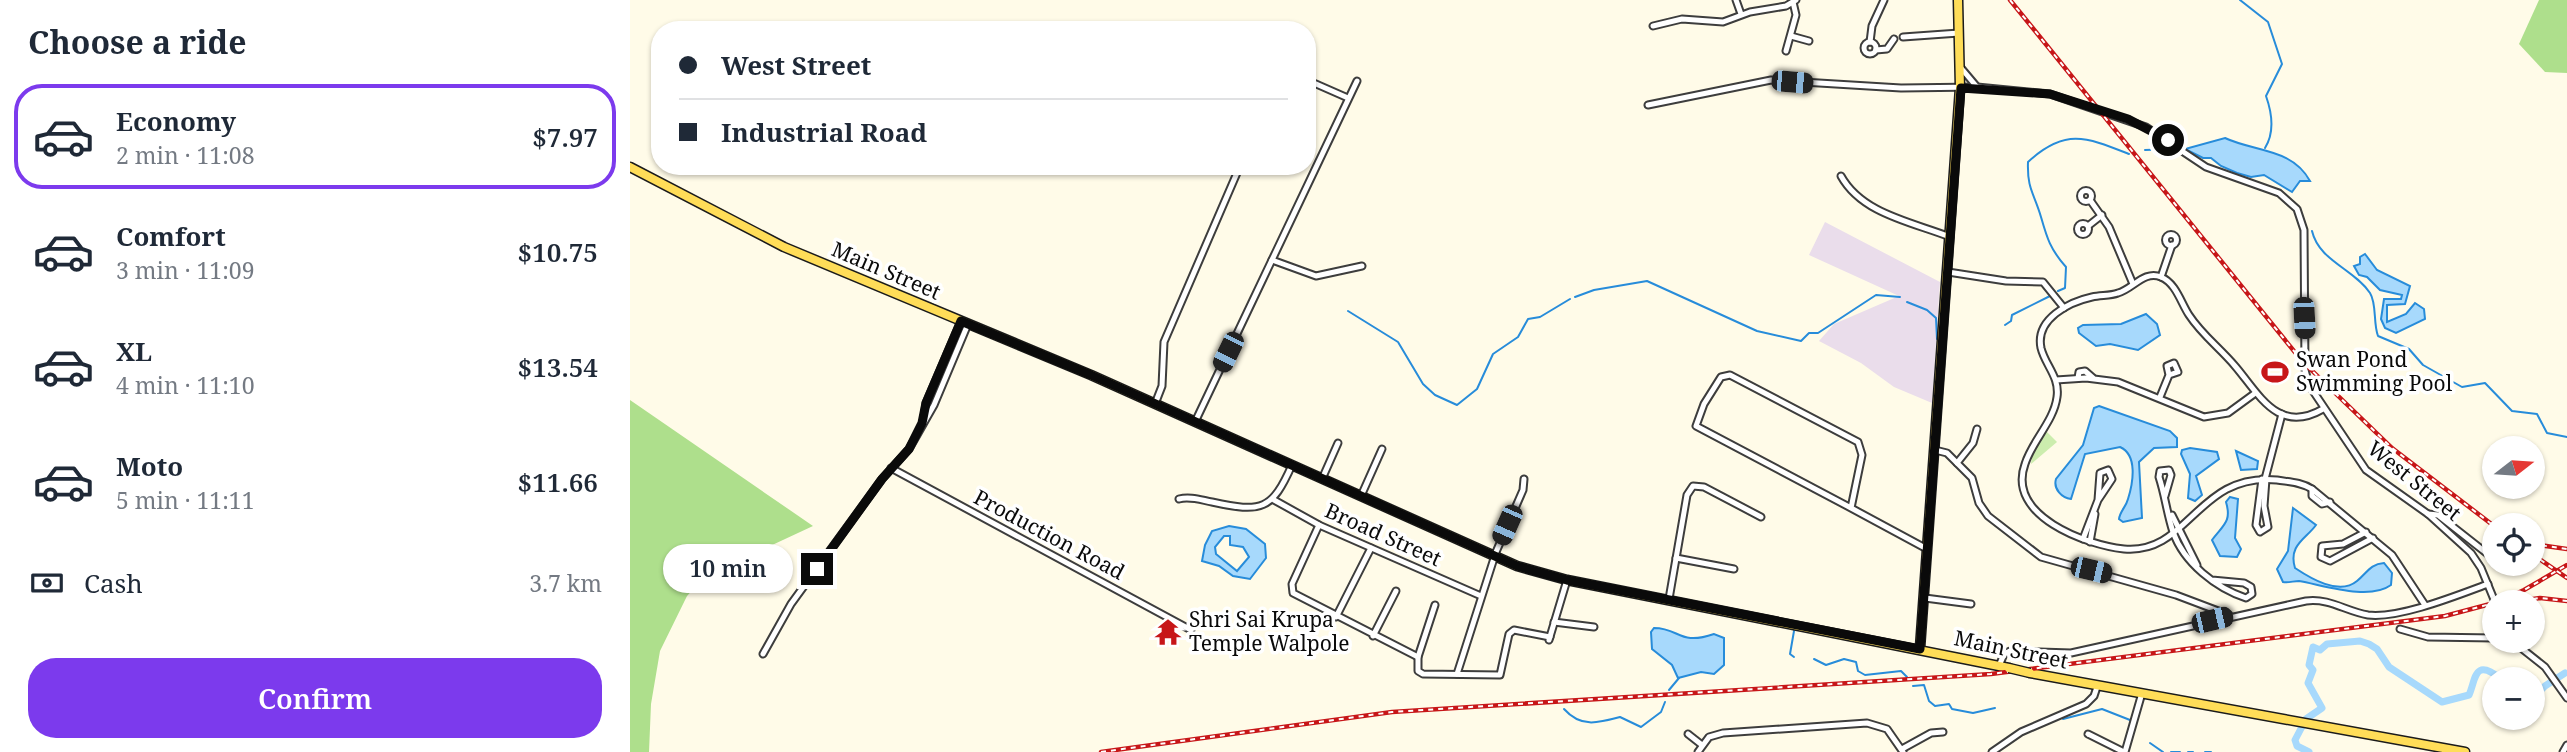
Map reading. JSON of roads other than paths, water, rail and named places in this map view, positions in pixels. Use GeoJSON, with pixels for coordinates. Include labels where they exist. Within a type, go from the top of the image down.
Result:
{"type":"FeatureCollection","features":[{"type":"Feature","properties":{"kind":"main road"},"geometry":{"type":"LineString","coordinates":[[1920,649],[1961,88],[1958,0]]}},
{"type":"Feature","properties":{"kind":"main road","name":"Main Street"},"geometry":{"type":"LineString","coordinates":[[630,167],[772,241],[1155,404],[1494,556],[1567,580],[1920,649],[2097,687],[2303,722],[2439,750],[2465,752]]}},
{"type":"Feature","properties":{"kind":"street"},"geometry":{"type":"LineString","coordinates":[[1736,0],[1741,15]]}},
{"type":"Feature","properties":{"kind":"street"},"geometry":{"type":"LineString","coordinates":[[1870,41],[1872,26],[1884,0]]}},
{"type":"Feature","properties":{"kind":"street"},"geometry":{"type":"LineString","coordinates":[[1653,26],[1682,19],[1723,22],[1794,1],[1796,15],[1786,51]]}},
{"type":"Feature","properties":{"kind":"street"},"geometry":{"type":"LineString","coordinates":[[1903,37],[1959,33]]}},
{"type":"Feature","properties":{"kind":"street"},"geometry":{"type":"LineString","coordinates":[[1791,36],[1809,41]]}},
{"type":"Feature","properties":{"kind":"street"},"geometry":{"type":"LineString","coordinates":[[1856,52],[1864,50],[1871,54],[1876,50],[1887,49],[1894,40]]}},
{"type":"Feature","properties":{"kind":"street"},"geometry":{"type":"LineString","coordinates":[[1870,41],[1875,44],[1876,50]]}},
{"type":"Feature","properties":{"kind":"street"},"geometry":{"type":"LineString","coordinates":[[1864,50],[1865,44],[1870,41]]}},
{"type":"Feature","properties":{"kind":"street"},"geometry":{"type":"LineString","coordinates":[[1961,68],[1977,87]]}},
{"type":"Feature","properties":{"kind":"street","name":"West Street"},"geometry":{"type":"LineString","coordinates":[[1648,105],[1771,80],[1890,88],[1977,87],[2050,94],[2115,114],[2156,132],[2206,167],[2286,197],[2300,213],[2304,230],[2305,373],[2323,409],[2366,470],[2428,514],[2471,553],[2490,590]]}},
{"type":"Feature","properties":{"kind":"street"},"geometry":{"type":"LineString","coordinates":[[1316,166],[1357,81]]}},
{"type":"Feature","properties":{"kind":"street"},"geometry":{"type":"LineString","coordinates":[[1316,84],[1348,98]]}},
{"type":"Feature","properties":{"kind":"street"},"geometry":{"type":"LineString","coordinates":[[1155,404],[1162,386],[1164,342],[1236,175]]}},
{"type":"Feature","properties":{"kind":"street"},"geometry":{"type":"LineString","coordinates":[[1195,422],[1312,175]]}},
{"type":"Feature","properties":{"kind":"street"},"geometry":{"type":"LineString","coordinates":[[1841,176],[1851,192],[1867,205],[1950,237]]}},
{"type":"Feature","properties":{"kind":"street"},"geometry":{"type":"LineString","coordinates":[[2090,200],[2102,215],[2133,284]]}},
{"type":"Feature","properties":{"kind":"street"},"geometry":{"type":"LineString","coordinates":[[2088,226],[2102,215]]}},
{"type":"Feature","properties":{"kind":"street"},"geometry":{"type":"LineString","coordinates":[[2161,277],[2172,246]]}},
{"type":"Feature","properties":{"kind":"street"},"geometry":{"type":"LineString","coordinates":[[1272,260],[1316,276],[1362,266]]}},
{"type":"Feature","properties":{"kind":"street"},"geometry":{"type":"LineString","coordinates":[[1948,272],[2006,281],[2043,282],[2064,308]]}},
{"type":"Feature","properties":{"kind":"street"},"geometry":{"type":"LineString","coordinates":[[2323,409],[2307,415],[2282,414],[2254,394],[2236,367],[2200,330],[2173,287],[2161,277],[2144,278],[2119,293],[2093,297],[2064,308],[2048,320],[2041,333],[2042,348],[2056,380],[2055,407],[2028,456],[2022,471],[2024,484],[2031,503],[2045,519],[2082,540],[2138,549],[2176,531],[2226,487],[2264,479],[2300,483],[2330,502],[2394,558],[2425,606]]}},
{"type":"Feature","properties":{"kind":"street"},"geometry":{"type":"LineString","coordinates":[[763,654],[791,604],[891,468],[909,449],[924,419],[926,403],[964,322]]}},
{"type":"Feature","properties":{"kind":"street"},"geometry":{"type":"LineString","coordinates":[[1851,508],[1861,455],[1858,442],[1730,375],[1721,377],[1704,404],[1696,426],[1928,550]]}},
{"type":"Feature","properties":{"kind":"street"},"geometry":{"type":"LineString","coordinates":[[2160,397],[2169,375]]}},
{"type":"Feature","properties":{"kind":"street"},"geometry":{"type":"LineString","coordinates":[[2056,380],[2093,378],[2126,384],[2196,415],[2213,417],[2234,410],[2254,394]]}},
{"type":"Feature","properties":{"kind":"street"},"geometry":{"type":"LineString","coordinates":[[2262,506],[2264,479],[2282,414]]}},
{"type":"Feature","properties":{"kind":"street"},"geometry":{"type":"LineString","coordinates":[[1957,463],[1973,443],[1977,429]]}},
{"type":"Feature","properties":{"kind":"street"},"geometry":{"type":"LineString","coordinates":[[1322,478],[1338,443]]}},
{"type":"Feature","properties":{"kind":"street"},"geometry":{"type":"LineString","coordinates":[[1361,496],[1382,449]]}},
{"type":"Feature","properties":{"kind":"street"},"geometry":{"type":"LineString","coordinates":[[1935,450],[1947,453],[1973,480],[1979,503],[1988,516],[2040,557],[2153,588],[2230,615]]}},
{"type":"Feature","properties":{"kind":"street"},"geometry":{"type":"LineString","coordinates":[[1179,499],[1191,498],[1243,506],[1259,505],[1274,500],[1292,465]]}},
{"type":"Feature","properties":{"kind":"street","name":"Production Road"},"geometry":{"type":"LineString","coordinates":[[891,468],[1191,630]]}},
{"type":"Feature","properties":{"kind":"street"},"geometry":{"type":"LineString","coordinates":[[2091,542],[2099,477],[2102,471],[2108,470],[2112,479],[2098,500]]}},
{"type":"Feature","properties":{"kind":"street"},"geometry":{"type":"LineString","coordinates":[[1457,674],[1494,556],[1523,490],[1524,479]]}},
{"type":"Feature","properties":{"kind":"street"},"geometry":{"type":"LineString","coordinates":[[1669,599],[1687,495],[1694,486],[1704,487],[1761,516]]}},
{"type":"Feature","properties":{"kind":"street"},"geometry":{"type":"LineString","coordinates":[[2165,496],[2176,531],[2201,571],[2212,580],[2243,597],[2252,594],[2250,587],[2244,583],[2212,580]]}},
{"type":"Feature","properties":{"kind":"street","name":"Broad Street"},"geometry":{"type":"LineString","coordinates":[[1274,500],[1319,525],[1481,596]]}},
{"type":"Feature","properties":{"kind":"street"},"geometry":{"type":"LineString","coordinates":[[2082,540],[2095,512]]}},
{"type":"Feature","properties":{"kind":"street"},"geometry":{"type":"LineString","coordinates":[[2428,514],[2438,515],[2482,550]]}},
{"type":"Feature","properties":{"kind":"street"},"geometry":{"type":"LineString","coordinates":[[1319,525],[1292,584],[1293,593],[1418,657]]}},
{"type":"Feature","properties":{"kind":"street"},"geometry":{"type":"LineString","coordinates":[[2366,532],[2343,544],[2322,546],[2319,552],[2330,561],[2373,538]]}},
{"type":"Feature","properties":{"kind":"street"},"geometry":{"type":"LineString","coordinates":[[1336,617],[1371,548]]}},
{"type":"Feature","properties":{"kind":"street"},"geometry":{"type":"LineString","coordinates":[[1676,558],[1734,569]]}},
{"type":"Feature","properties":{"kind":"street"},"geometry":{"type":"LineString","coordinates":[[1435,606],[1418,657],[1419,672],[1500,675],[1509,634],[1514,630],[1549,639],[1567,580]]}},
{"type":"Feature","properties":{"kind":"street"},"geometry":{"type":"LineString","coordinates":[[1999,666],[2004,654],[2010,651],[2071,653],[2230,615],[2319,600],[2371,615],[2425,606],[2488,584]]}},
{"type":"Feature","properties":{"kind":"street"},"geometry":{"type":"LineString","coordinates":[[1373,636],[1396,591]]}},
{"type":"Feature","properties":{"kind":"street"},"geometry":{"type":"LineString","coordinates":[[1925,598],[1971,604]]}},
{"type":"Feature","properties":{"kind":"street"},"geometry":{"type":"LineString","coordinates":[[1554,622],[1594,627]]}},
{"type":"Feature","properties":{"kind":"street"},"geometry":{"type":"LineString","coordinates":[[2400,629],[2428,637],[2482,638]]}},
{"type":"Feature","properties":{"kind":"street"},"geometry":{"type":"LineString","coordinates":[[2525,653],[2555,680],[2567,698]]}},
{"type":"Feature","properties":{"kind":"street"},"geometry":{"type":"LineString","coordinates":[[1992,752],[2021,732],[2086,704],[2094,696],[2097,687]]}},
{"type":"Feature","properties":{"kind":"street"},"geometry":{"type":"LineString","coordinates":[[2088,734],[2124,752],[2142,693]]}},
{"type":"Feature","properties":{"kind":"street"},"geometry":{"type":"LineString","coordinates":[[1698,752],[1711,736],[1723,733],[1867,723],[1888,729],[1902,750],[1931,733],[1943,732]]}},
{"type":"Feature","properties":{"kind":"street"},"geometry":{"type":"LineString","coordinates":[[1688,734],[1702,745]]}},
{"type":"Feature","properties":{"kind":"street"},"geometry":{"type":"LineString","coordinates":[[2563,752],[2567,745]]}},
{"type":"Feature","properties":{"kind":"water"},"geometry":{"type":"Polygon","coordinates":[[[2225,138],[2272,152],[2293,162],[2310,181],[2300,181],[2292,192],[2264,175],[2251,177],[2237,173],[2211,158],[2203,158],[2185,149],[2225,138]]]}},
{"type":"Feature","properties":{"kind":"water"},"geometry":{"type":"Polygon","coordinates":[[[2365,254],[2377,270],[2410,286],[2405,304],[2387,305],[2387,322],[2406,314],[2415,303],[2424,309],[2425,319],[2396,333],[2385,328],[2381,319],[2384,299],[2401,299],[2402,295],[2380,290],[2367,277],[2359,275],[2354,266],[2360,264],[2360,257],[2365,254]]]}},
{"type":"Feature","properties":{"kind":"water"},"geometry":{"type":"Polygon","coordinates":[[[2146,314],[2157,324],[2160,335],[2138,350],[2110,344],[2096,346],[2079,333],[2078,328],[2083,325],[2121,324],[2146,314]]]}},
{"type":"Feature","properties":{"kind":"water"},"geometry":{"type":"Polygon","coordinates":[[[2099,406],[2170,431],[2177,438],[2177,447],[2154,448],[2139,462],[2142,518],[2123,522],[2119,519],[2130,492],[2133,470],[2130,456],[2120,447],[2085,454],[2071,499],[2057,489],[2056,479],[2083,445],[2094,408],[2099,406]]]}},
{"type":"Feature","properties":{"kind":"water"},"geometry":{"type":"Polygon","coordinates":[[[2190,448],[2217,452],[2219,459],[2196,476],[2202,495],[2195,501],[2188,498],[2190,474],[2181,454],[2182,450],[2190,448]]]}},
{"type":"Feature","properties":{"kind":"water"},"geometry":{"type":"Polygon","coordinates":[[[2236,451],[2258,461],[2257,469],[2241,470],[2236,451]]]}},
{"type":"Feature","properties":{"kind":"water"},"geometry":{"type":"Polygon","coordinates":[[[2230,497],[2238,499],[2235,538],[2241,549],[2237,557],[2220,556],[2212,540],[2227,519],[2226,502],[2230,497]]]}},
{"type":"Feature","properties":{"kind":"water"},"geometry":{"type":"Polygon","coordinates":[[[2293,508],[2316,525],[2296,548],[2293,560],[2295,568],[2325,584],[2342,587],[2357,581],[2372,567],[2384,563],[2392,573],[2391,585],[2382,590],[2359,592],[2299,581],[2283,582],[2277,569],[2288,551],[2293,508]]]}},
{"type":"Feature","properties":{"kind":"water"},"geometry":{"type":"Polygon","coordinates":[[[1229,526],[1246,529],[1265,544],[1266,558],[1250,579],[1233,576],[1219,566],[1202,561],[1205,545],[1212,531],[1229,526]],[[1224,536],[1215,547],[1216,554],[1237,571],[1249,557],[1243,547],[1230,545],[1230,536],[1224,536]]]}},
{"type":"Feature","properties":{"kind":"water"},"geometry":{"type":"Polygon","coordinates":[[[1654,628],[1686,637],[1714,634],[1724,638],[1724,665],[1714,674],[1701,672],[1678,678],[1672,665],[1652,649],[1651,632],[1654,628]]]}},
{"type":"Feature","properties":{"kind":"waterway"},"geometry":{"type":"LineString","coordinates":[[2240,0],[2268,22],[2282,64],[2266,96],[2272,122],[2265,148]]}},
{"type":"Feature","properties":{"kind":"waterway"},"geometry":{"type":"LineString","coordinates":[[2058,291],[2065,288],[2066,267],[2047,237],[2030,185],[2028,162],[2053,144],[2076,139],[2100,143],[2129,154]]}},
{"type":"Feature","properties":{"kind":"waterway"},"geometry":{"type":"LineString","coordinates":[[2145,150],[2173,149]]}},
{"type":"Feature","properties":{"kind":"waterway"},"geometry":{"type":"LineString","coordinates":[[2312,231],[2322,250],[2370,293],[2374,303],[2378,336],[2409,349],[2423,365],[2462,387],[2485,383],[2512,411],[2537,414],[2547,433],[2567,437]]}},
{"type":"Feature","properties":{"kind":"waterway"},"geometry":{"type":"LineString","coordinates":[[1575,297],[1594,290],[1647,281],[1757,331],[1801,341],[1809,333],[1818,333],[1876,295],[1900,297]]}},
{"type":"Feature","properties":{"kind":"waterway"},"geometry":{"type":"LineString","coordinates":[[2005,325],[2011,321],[2012,315],[2050,296]]}},
{"type":"Feature","properties":{"kind":"waterway"},"geometry":{"type":"LineString","coordinates":[[1348,311],[1398,342],[1423,384],[1435,395],[1457,405],[1477,389],[1493,354],[1518,337],[1528,319],[1540,317],[1570,299]]}},
{"type":"Feature","properties":{"kind":"waterway"},"geometry":{"type":"LineString","coordinates":[[1907,302],[1927,310],[1936,318],[1937,339]]}},
{"type":"Feature","properties":{"kind":"waterway"},"geometry":{"type":"LineString","coordinates":[[1794,631],[1790,654],[1794,657]]}},
{"type":"Feature","properties":{"kind":"waterway"},"geometry":{"type":"LineString","coordinates":[[2309,752],[2297,746],[2295,740],[2306,719],[2322,708],[2308,683],[2313,670],[2309,665],[2313,647],[2320,650],[2327,644],[2360,641],[2369,644],[2377,649],[2389,667],[2442,702],[2469,695],[2475,677],[2482,670]]}},
{"type":"Feature","properties":{"kind":"waterway"},"geometry":{"type":"LineString","coordinates":[[1814,659],[1826,665],[1844,659],[1856,662],[1858,671],[1865,675],[1901,671],[1907,677]]}},
{"type":"Feature","properties":{"kind":"waterway"},"geometry":{"type":"LineString","coordinates":[[2545,686],[2565,673]]}},
{"type":"Feature","properties":{"kind":"waterway"},"geometry":{"type":"LineString","coordinates":[[1669,690],[1679,678]]}},
{"type":"Feature","properties":{"kind":"waterway"},"geometry":{"type":"LineString","coordinates":[[1913,686],[1924,685],[1929,701],[1935,706],[1949,704],[1952,709],[1973,713],[1995,708]]}},
{"type":"Feature","properties":{"kind":"waterway"},"geometry":{"type":"LineString","coordinates":[[1564,709],[1583,721],[1597,722],[1620,717],[1641,727],[1661,712],[1665,702]]}},
{"type":"Feature","properties":{"kind":"waterway"},"geometry":{"type":"LineString","coordinates":[[2063,719],[2102,709],[2130,720]]}},
{"type":"Feature","properties":{"kind":"waterway"},"geometry":{"type":"LineString","coordinates":[[2150,743],[2163,752]]}},
{"type":"Feature","properties":{"kind":"waterway"},"geometry":{"type":"LineString","coordinates":[[2171,752],[2180,752]]}},
{"type":"Feature","properties":{"kind":"waterway"},"geometry":{"type":"LineString","coordinates":[[2188,752],[2193,752]]}},
{"type":"Feature","properties":{"kind":"waterway"},"geometry":{"type":"LineString","coordinates":[[2205,752],[2211,752]]}},
{"type":"Feature","properties":{"kind":"railway"},"geometry":{"type":"LineString","coordinates":[[2010,0],[2302,361],[2392,448],[2482,517]]}},
{"type":"Feature","properties":{"kind":"railway"},"geometry":{"type":"LineString","coordinates":[[2545,546],[2567,549]]}},
{"type":"Feature","properties":{"kind":"railway"},"geometry":{"type":"LineString","coordinates":[[2545,563],[2567,578]]}},
{"type":"Feature","properties":{"kind":"railway"},"geometry":{"type":"LineString","coordinates":[[2524,590],[2567,565]]}},
{"type":"Feature","properties":{"kind":"railway"},"geometry":{"type":"LineString","coordinates":[[2545,599],[2567,601]]}},
{"type":"Feature","properties":{"kind":"railway"},"geometry":{"type":"LineString","coordinates":[[1101,752],[1392,712],[1991,674],[2445,616],[2482,606]]}},
{"type":"Feature","properties":{"kind":"place","name":"Swan Pond Swimming Pool"},"geometry":{"type":"Point","coordinates":[2275,372]}},
{"type":"Feature","properties":{"kind":"place","name":"Shri Sai Krupa Temple Walpole"},"geometry":{"type":"Point","coordinates":[1168,632]}}]}
